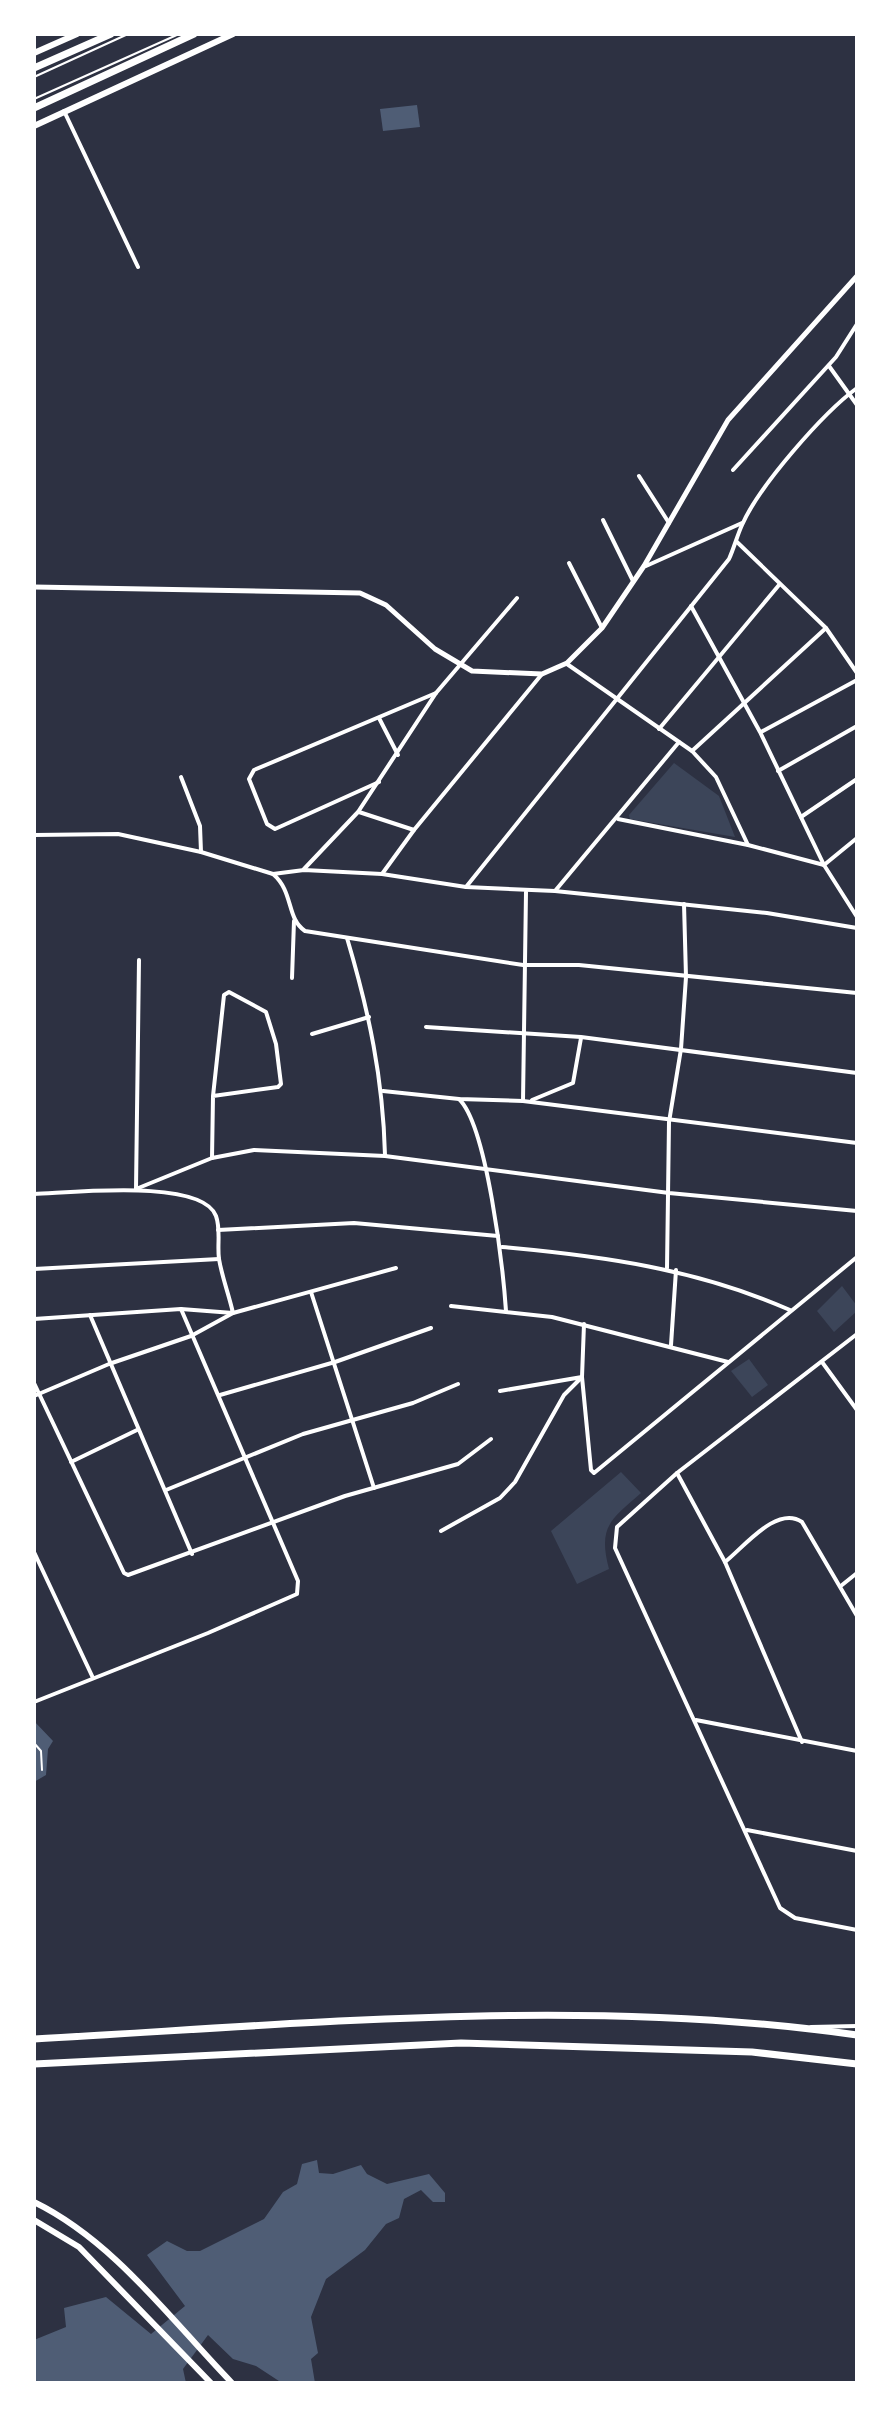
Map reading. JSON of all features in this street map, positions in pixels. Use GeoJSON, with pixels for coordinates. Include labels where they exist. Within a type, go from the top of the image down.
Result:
{"type":"FeatureCollection","features":[{"type":"Feature","properties":{"kind":"main road"},"geometry":{"type":"LineString","coordinates":[[34,53],[77,34]]}},
{"type":"Feature","properties":{"kind":"main road"},"geometry":{"type":"LineString","coordinates":[[34,68],[111,34]]}},
{"type":"Feature","properties":{"kind":"main road"},"geometry":{"type":"LineString","coordinates":[[34,108],[194,34]]}},
{"type":"Feature","properties":{"kind":"main road"},"geometry":{"type":"LineString","coordinates":[[34,126],[233,34]]}},
{"type":"Feature","properties":{"kind":"main road"},"geometry":{"type":"LineString","coordinates":[[34,2039],[461,2017],[634,2018],[799,2027],[857,2035]]}},
{"type":"Feature","properties":{"kind":"main road"},"geometry":{"type":"LineString","coordinates":[[34,2064],[461,2043],[738,2051],[857,2064]]}},
{"type":"Feature","properties":{"kind":"main road"},"geometry":{"type":"LineString","coordinates":[[34,2202],[65,2217],[105,2249],[232,2383]]}},
{"type":"Feature","properties":{"kind":"main road"},"geometry":{"type":"LineString","coordinates":[[34,2220],[79,2247],[211,2383]]}},
{"type":"Feature","properties":{"kind":"street"},"geometry":{"type":"LineString","coordinates":[[64,111],[138,267]]}},
{"type":"Feature","properties":{"kind":"street"},"geometry":{"type":"LineString","coordinates":[[34,587],[360,593],[386,605],[435,649],[472,671],[542,674],[567,663],[602,628],[644,566],[728,420],[857,276]]}},
{"type":"Feature","properties":{"kind":"street"},"geometry":{"type":"LineString","coordinates":[[733,470],[829,366],[857,324]]}},
{"type":"Feature","properties":{"kind":"street"},"geometry":{"type":"LineString","coordinates":[[829,366],[857,405]]}},
{"type":"Feature","properties":{"kind":"street"},"geometry":{"type":"LineString","coordinates":[[466,887],[729,559],[742,523],[807,436],[857,388]]}},
{"type":"Feature","properties":{"kind":"street"},"geometry":{"type":"LineString","coordinates":[[639,476],[669,523]]}},
{"type":"Feature","properties":{"kind":"street"},"geometry":{"type":"LineString","coordinates":[[603,520],[633,581]]}},
{"type":"Feature","properties":{"kind":"street"},"geometry":{"type":"LineString","coordinates":[[644,566],[742,523]]}},
{"type":"Feature","properties":{"kind":"street"},"geometry":{"type":"LineString","coordinates":[[737,542],[826,628],[857,673]]}},
{"type":"Feature","properties":{"kind":"street"},"geometry":{"type":"LineString","coordinates":[[569,563],[602,628]]}},
{"type":"Feature","properties":{"kind":"street"},"geometry":{"type":"LineString","coordinates":[[659,729],[779,585]]}},
{"type":"Feature","properties":{"kind":"street"},"geometry":{"type":"LineString","coordinates":[[304,870],[358,812],[436,693],[517,598]]}},
{"type":"Feature","properties":{"kind":"street"},"geometry":{"type":"LineString","coordinates":[[691,606],[760,732],[824,865],[857,917]]}},
{"type":"Feature","properties":{"kind":"street"},"geometry":{"type":"LineString","coordinates":[[692,751],[826,628]]}},
{"type":"Feature","properties":{"kind":"street"},"geometry":{"type":"LineString","coordinates":[[567,663],[692,751],[716,777],[748,845]]}},
{"type":"Feature","properties":{"kind":"street"},"geometry":{"type":"LineString","coordinates":[[382,874],[414,830],[542,674]]}},
{"type":"Feature","properties":{"kind":"street"},"geometry":{"type":"LineString","coordinates":[[760,732],[857,680]]}},
{"type":"Feature","properties":{"kind":"street"},"geometry":{"type":"LineString","coordinates":[[379,782],[275,829],[267,824],[249,779],[254,770],[436,693]]}},
{"type":"Feature","properties":{"kind":"street"},"geometry":{"type":"LineString","coordinates":[[379,718],[398,755]]}},
{"type":"Feature","properties":{"kind":"street"},"geometry":{"type":"LineString","coordinates":[[778,771],[857,726]]}},
{"type":"Feature","properties":{"kind":"street"},"geometry":{"type":"LineString","coordinates":[[555,891],[679,742]]}},
{"type":"Feature","properties":{"kind":"street"},"geometry":{"type":"LineString","coordinates":[[181,777],[200,826],[201,852]]}},
{"type":"Feature","properties":{"kind":"street"},"geometry":{"type":"LineString","coordinates":[[801,817],[857,779]]}},
{"type":"Feature","properties":{"kind":"street"},"geometry":{"type":"LineString","coordinates":[[358,812],[414,830]]}},
{"type":"Feature","properties":{"kind":"street"},"geometry":{"type":"LineString","coordinates":[[618,819],[748,845],[824,865]]}},
{"type":"Feature","properties":{"kind":"street"},"geometry":{"type":"LineString","coordinates":[[34,835],[118,834],[201,852],[273,874],[304,870],[382,874],[466,887],[555,891],[684,904],[857,928]]}},
{"type":"Feature","properties":{"kind":"street"},"geometry":{"type":"LineString","coordinates":[[824,865],[857,838]]}},
{"type":"Feature","properties":{"kind":"street"},"geometry":{"type":"LineString","coordinates":[[273,874],[287,889],[294,918],[292,978]]}},
{"type":"Feature","properties":{"kind":"street"},"geometry":{"type":"LineString","coordinates":[[523,1101],[526,892]]}},
{"type":"Feature","properties":{"kind":"street"},"geometry":{"type":"LineString","coordinates":[[667,1268],[669,1122],[681,1049],[686,977],[684,904]]}},
{"type":"Feature","properties":{"kind":"street"},"geometry":{"type":"LineString","coordinates":[[294,918],[305,931],[523,965],[579,965],[857,993]]}},
{"type":"Feature","properties":{"kind":"street"},"geometry":{"type":"LineString","coordinates":[[347,938],[369,1017],[383,1091],[385,1156]]}},
{"type":"Feature","properties":{"kind":"street"},"geometry":{"type":"LineString","coordinates":[[136,1189],[139,960]]}},
{"type":"Feature","properties":{"kind":"street"},"geometry":{"type":"LineString","coordinates":[[212,1158],[213,1096],[224,995],[229,992],[266,1012],[281,1084],[278,1087],[213,1096]]}},
{"type":"Feature","properties":{"kind":"street"},"geometry":{"type":"LineString","coordinates":[[312,1034],[369,1017]]}},
{"type":"Feature","properties":{"kind":"street"},"geometry":{"type":"LineString","coordinates":[[426,1027],[581,1037],[857,1073]]}},
{"type":"Feature","properties":{"kind":"street"},"geometry":{"type":"LineString","coordinates":[[530,1102],[573,1083],[581,1037]]}},
{"type":"Feature","properties":{"kind":"street"},"geometry":{"type":"LineString","coordinates":[[383,1091],[459,1099],[523,1101],[669,1122],[857,1143]]}},
{"type":"Feature","properties":{"kind":"street"},"geometry":{"type":"LineString","coordinates":[[459,1099],[473,1118],[502,1247],[506,1311]]}},
{"type":"Feature","properties":{"kind":"street"},"geometry":{"type":"LineString","coordinates":[[136,1189],[212,1158],[254,1150],[385,1156],[669,1193],[857,1211]]}},
{"type":"Feature","properties":{"kind":"street"},"geometry":{"type":"LineString","coordinates":[[34,1194],[136,1189],[195,1198],[210,1205],[218,1230],[219,1259],[233,1313]]}},
{"type":"Feature","properties":{"kind":"street"},"geometry":{"type":"LineString","coordinates":[[218,1230],[354,1223],[498,1236]]}},
{"type":"Feature","properties":{"kind":"street"},"geometry":{"type":"LineString","coordinates":[[502,1247],[667,1268],[741,1289],[790,1310]]}},
{"type":"Feature","properties":{"kind":"street"},"geometry":{"type":"LineString","coordinates":[[584,1324],[582,1377],[591,1470],[600,1470],[857,1257]]}},
{"type":"Feature","properties":{"kind":"street"},"geometry":{"type":"LineString","coordinates":[[34,1269],[219,1259]]}},
{"type":"Feature","properties":{"kind":"street"},"geometry":{"type":"LineString","coordinates":[[36,1395],[109,1364],[191,1336],[233,1313],[396,1268]]}},
{"type":"Feature","properties":{"kind":"street"},"geometry":{"type":"LineString","coordinates":[[671,1345],[676,1270]]}},
{"type":"Feature","properties":{"kind":"street"},"geometry":{"type":"LineString","coordinates":[[310,1291],[374,1488]]}},
{"type":"Feature","properties":{"kind":"street"},"geometry":{"type":"LineString","coordinates":[[451,1306],[506,1311],[584,1324],[728,1362]]}},
{"type":"Feature","properties":{"kind":"street"},"geometry":{"type":"LineString","coordinates":[[34,1319],[181,1309],[233,1313]]}},
{"type":"Feature","properties":{"kind":"street"},"geometry":{"type":"LineString","coordinates":[[34,1702],[297,1594],[298,1581],[181,1309]]}},
{"type":"Feature","properties":{"kind":"street"},"geometry":{"type":"LineString","coordinates":[[90,1315],[192,1554]]}},
{"type":"Feature","properties":{"kind":"street"},"geometry":{"type":"LineString","coordinates":[[219,1395],[335,1362],[431,1328]]}},
{"type":"Feature","properties":{"kind":"street"},"geometry":{"type":"LineString","coordinates":[[857,1334],[677,1473],[617,1527],[614,1537],[615,1548],[747,1830],[780,1908],[795,1918],[857,1930]]}},
{"type":"Feature","properties":{"kind":"street"},"geometry":{"type":"LineString","coordinates":[[822,1362],[857,1410]]}},
{"type":"Feature","properties":{"kind":"street"},"geometry":{"type":"LineString","coordinates":[[500,1391],[582,1377]]}},
{"type":"Feature","properties":{"kind":"street"},"geometry":{"type":"LineString","coordinates":[[441,1531],[500,1498],[515,1482],[564,1395],[582,1377]]}},
{"type":"Feature","properties":{"kind":"street"},"geometry":{"type":"LineString","coordinates":[[34,1383],[36,1395],[124,1573],[128,1575],[374,1488],[458,1464],[491,1439]]}},
{"type":"Feature","properties":{"kind":"street"},"geometry":{"type":"LineString","coordinates":[[166,1490],[246,1456],[351,1419],[413,1403],[458,1384]]}},
{"type":"Feature","properties":{"kind":"street"},"geometry":{"type":"LineString","coordinates":[[71,1462],[138,1430]]}},
{"type":"Feature","properties":{"kind":"street"},"geometry":{"type":"LineString","coordinates":[[677,1473],[725,1562],[802,1742]]}},
{"type":"Feature","properties":{"kind":"street"},"geometry":{"type":"LineString","coordinates":[[725,1562],[780,1517],[793,1516],[802,1522],[842,1585],[857,1616]]}},
{"type":"Feature","properties":{"kind":"street"},"geometry":{"type":"LineString","coordinates":[[34,1552],[93,1678]]}},
{"type":"Feature","properties":{"kind":"street"},"geometry":{"type":"LineString","coordinates":[[842,1585],[857,1573]]}},
{"type":"Feature","properties":{"kind":"street"},"geometry":{"type":"LineString","coordinates":[[696,1720],[857,1751]]}},
{"type":"Feature","properties":{"kind":"street"},"geometry":{"type":"LineString","coordinates":[[747,1830],[857,1851]]}},
{"type":"Feature","properties":{"kind":"street"},"geometry":{"type":"LineString","coordinates":[[799,2027],[857,2026]]}},
{"type":"Feature","properties":{"kind":"lane"},"geometry":{"type":"LineString","coordinates":[[34,77],[128,34]]}},
{"type":"Feature","properties":{"kind":"lane"},"geometry":{"type":"LineString","coordinates":[[34,99],[179,34]]}},
{"type":"Feature","properties":{"kind":"lane"},"geometry":{"type":"LineString","coordinates":[[34,1743],[41,1751],[42,1770]]}},
{"type":"Feature","properties":{"kind":"shaded area"},"geometry":{"type":"Polygon","coordinates":[[[417,105],[420,127],[383,131],[380,109],[417,105]]]}},
{"type":"Feature","properties":{"kind":"shaded area"},"geometry":{"type":"Polygon","coordinates":[[[674,763],[719,796],[735,837],[630,819],[629,815],[674,763]]]}},
{"type":"Feature","properties":{"kind":"shaded area"},"geometry":{"type":"Polygon","coordinates":[[[842,1286],[857,1306],[857,1311],[834,1332],[817,1311],[842,1286]]]}},
{"type":"Feature","properties":{"kind":"shaded area"},"geometry":{"type":"Polygon","coordinates":[[[749,1359],[768,1385],[752,1397],[731,1371],[749,1359]]]}},
{"type":"Feature","properties":{"kind":"shaded area"},"geometry":{"type":"Polygon","coordinates":[[[621,1472],[641,1493],[609,1525],[605,1543],[609,1569],[577,1584],[551,1531],[621,1472]]]}},
{"type":"Feature","properties":{"kind":"shaded area"},"geometry":{"type":"Polygon","coordinates":[[[34,1721],[53,1741],[48,1749],[46,1775],[34,1782],[34,1721]]]}},
{"type":"Feature","properties":{"kind":"shaded area"},"geometry":{"type":"Polygon","coordinates":[[[317,2160],[319,2173],[333,2174],[361,2165],[367,2174],[387,2184],[429,2174],[445,2193],[445,2202],[433,2202],[421,2190],[404,2199],[399,2218],[386,2224],[365,2250],[326,2279],[311,2317],[318,2353],[311,2359],[315,2383],[282,2383],[256,2366],[233,2359],[208,2335],[183,2369],[186,2383],[34,2383],[34,2340],[66,2327],[64,2308],[106,2297],[151,2334],[185,2306],[147,2255],[167,2241],[187,2251],[200,2251],[264,2219],[283,2192],[297,2184],[302,2164],[317,2160]]]}}]}
